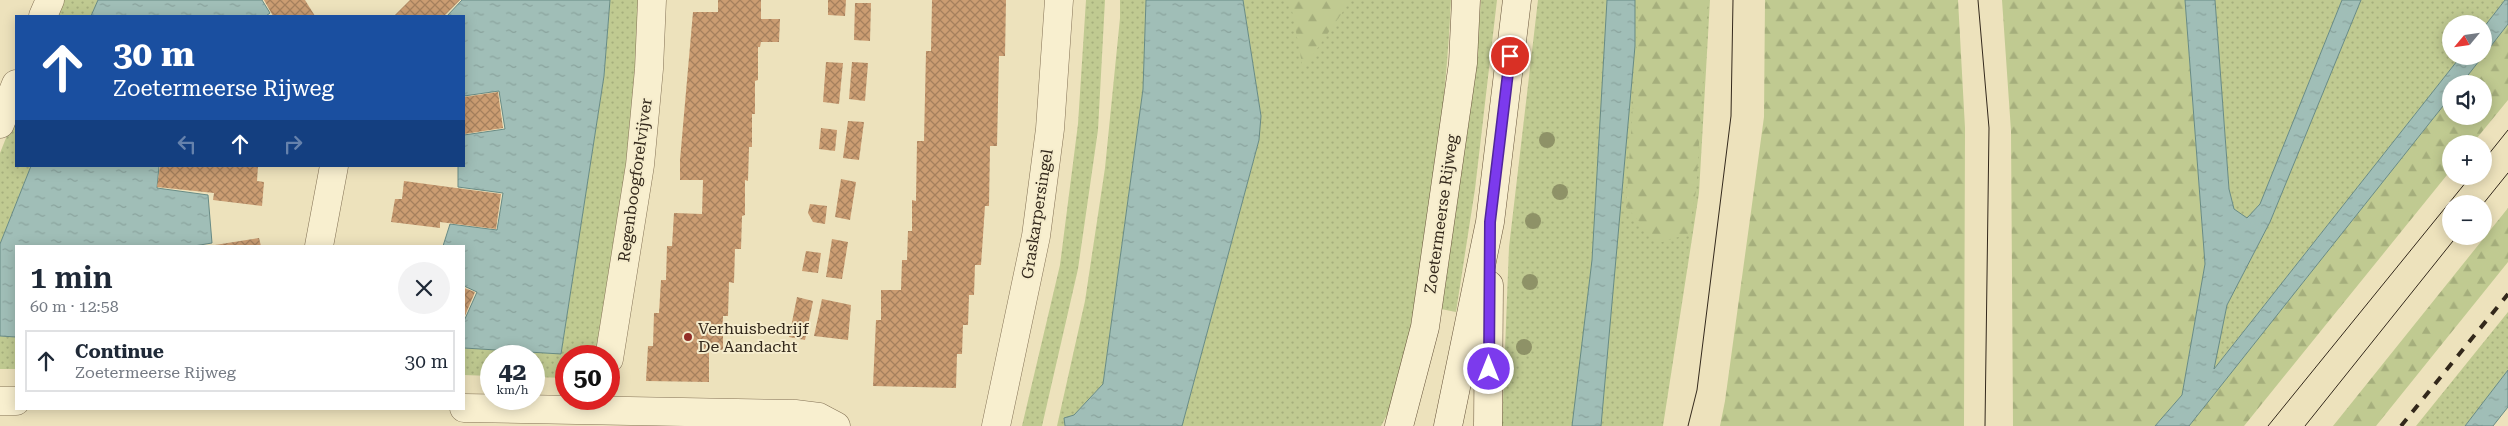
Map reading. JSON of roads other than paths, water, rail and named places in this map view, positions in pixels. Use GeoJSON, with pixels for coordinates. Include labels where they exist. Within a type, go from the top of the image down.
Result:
{"type":"FeatureCollection","features":[{"type":"Feature","properties":{"kind":"street"},"geometry":{"type":"LineString","coordinates":[[43,15],[50,0]]}},
{"type":"Feature","properties":{"kind":"street","name":"Regenboogforelvijver"},"geometry":{"type":"LineString","coordinates":[[611,345],[640,165],[649,69],[652,0]]}},
{"type":"Feature","properties":{"kind":"street","name":"Graskarpersingel"},"geometry":{"type":"LineString","coordinates":[[996,426],[1036,236],[1050,129],[1059,0]]}},
{"type":"Feature","properties":{"kind":"street","name":"Zoetermeerse Rijweg"},"geometry":{"type":"LineString","coordinates":[[1399,426],[1425,327],[1463,63],[1466,0]]}},
{"type":"Feature","properties":{"kind":"street"},"geometry":{"type":"LineString","coordinates":[[1448,426],[1490,222],[1517,0]]}},
{"type":"Feature","properties":{"kind":"street"},"geometry":{"type":"LineString","coordinates":[[0,124],[15,86]]}},
{"type":"Feature","properties":{"kind":"street"},"geometry":{"type":"LineString","coordinates":[[319,245],[334,167]]}},
{"type":"Feature","properties":{"kind":"street"},"geometry":{"type":"LineString","coordinates":[[1488,426],[1490,222]]}},
{"type":"Feature","properties":{"kind":"street"},"geometry":{"type":"LineString","coordinates":[[0,401],[15,401]]}},
{"type":"Feature","properties":{"kind":"street"},"geometry":{"type":"LineString","coordinates":[[465,408],[555,406]]}},
{"type":"Feature","properties":{"kind":"street"},"geometry":{"type":"LineString","coordinates":[[620,406],[795,414],[819,418],[836,426]]}},
{"type":"Feature","properties":{"kind":"water"},"geometry":{"type":"Polygon","coordinates":[[[98,0],[262,0],[270,13],[267,15],[91,15],[98,0]]]}},
{"type":"Feature","properties":{"kind":"water"},"geometry":{"type":"Polygon","coordinates":[[[462,0],[610,0],[604,76],[562,345],[555,345],[555,354],[545,353],[545,345],[480,345],[480,349],[465,348],[465,319],[477,292],[465,286],[465,245],[443,245],[450,224],[497,230],[503,193],[458,187],[458,167],[465,167],[465,135],[505,129],[499,91],[465,96],[465,15],[448,15],[462,0]]]}},
{"type":"Feature","properties":{"kind":"water"},"geometry":{"type":"Polygon","coordinates":[[[1146,0],[1243,0],[1261,116],[1259,140],[1182,426],[1065,426],[1064,418],[1074,415],[1103,384],[1143,89],[1146,0]]]}},
{"type":"Feature","properties":{"kind":"water"},"geometry":{"type":"Polygon","coordinates":[[[1607,0],[1635,0],[1635,46],[1601,426],[1572,426],[1592,260],[1607,0]]]}},
{"type":"Feature","properties":{"kind":"water"},"geometry":{"type":"Polygon","coordinates":[[[2185,0],[2215,0],[2229,189],[2234,209],[2247,218],[2260,204],[2342,0],[2361,0],[2270,222],[2227,305],[2214,369],[2442,80],[2442,107],[2189,426],[2155,426],[2182,395],[2205,264],[2185,0]]]}},
{"type":"Feature","properties":{"kind":"water"},"geometry":{"type":"Polygon","coordinates":[[[2505,0],[2508,0],[2508,24],[2492,45],[2492,17],[2505,0]]]}},
{"type":"Feature","properties":{"kind":"water"},"geometry":{"type":"Polygon","coordinates":[[[2454,65],[2476,65],[2468,75],[2446,75],[2454,65]]]}},
{"type":"Feature","properties":{"kind":"water"},"geometry":{"type":"Polygon","coordinates":[[[31,167],[159,167],[157,188],[208,195],[212,243],[200,245],[15,245],[15,337],[0,336],[0,244],[31,167]]]}},
{"type":"Feature","properties":{"kind":"water"},"geometry":{"type":"Polygon","coordinates":[[[2508,370],[2508,407],[2493,426],[2465,426],[2508,370]]]}},
{"type":"Feature","properties":{"kind":"tram line"},"geometry":{"type":"LineString","coordinates":[[1688,426],[1697,390],[1731,116],[1733,0]]}},
{"type":"Feature","properties":{"kind":"tram line"},"geometry":{"type":"LineString","coordinates":[[1978,0],[1989,128],[1985,426]]}},
{"type":"Feature","properties":{"kind":"tram line"},"geometry":{"type":"LineString","coordinates":[[2492,150],[2508,130]]}},
{"type":"Feature","properties":{"kind":"tram line"},"geometry":{"type":"LineString","coordinates":[[2490,195],[2508,173]]}},
{"type":"Feature","properties":{"kind":"tram line"},"geometry":{"type":"LineString","coordinates":[[2268,426],[2464,185]]}},
{"type":"Feature","properties":{"kind":"tram line"},"geometry":{"type":"LineString","coordinates":[[2305,426],[2450,245]]}},
{"type":"Feature","properties":{"kind":"railway"},"geometry":{"type":"LineString","coordinates":[[2401,426],[2508,294]]}},
{"type":"Feature","properties":{"kind":"place","name":"Verhuisbedrijf De Aandacht"},"geometry":{"type":"Point","coordinates":[688,337]}}]}
